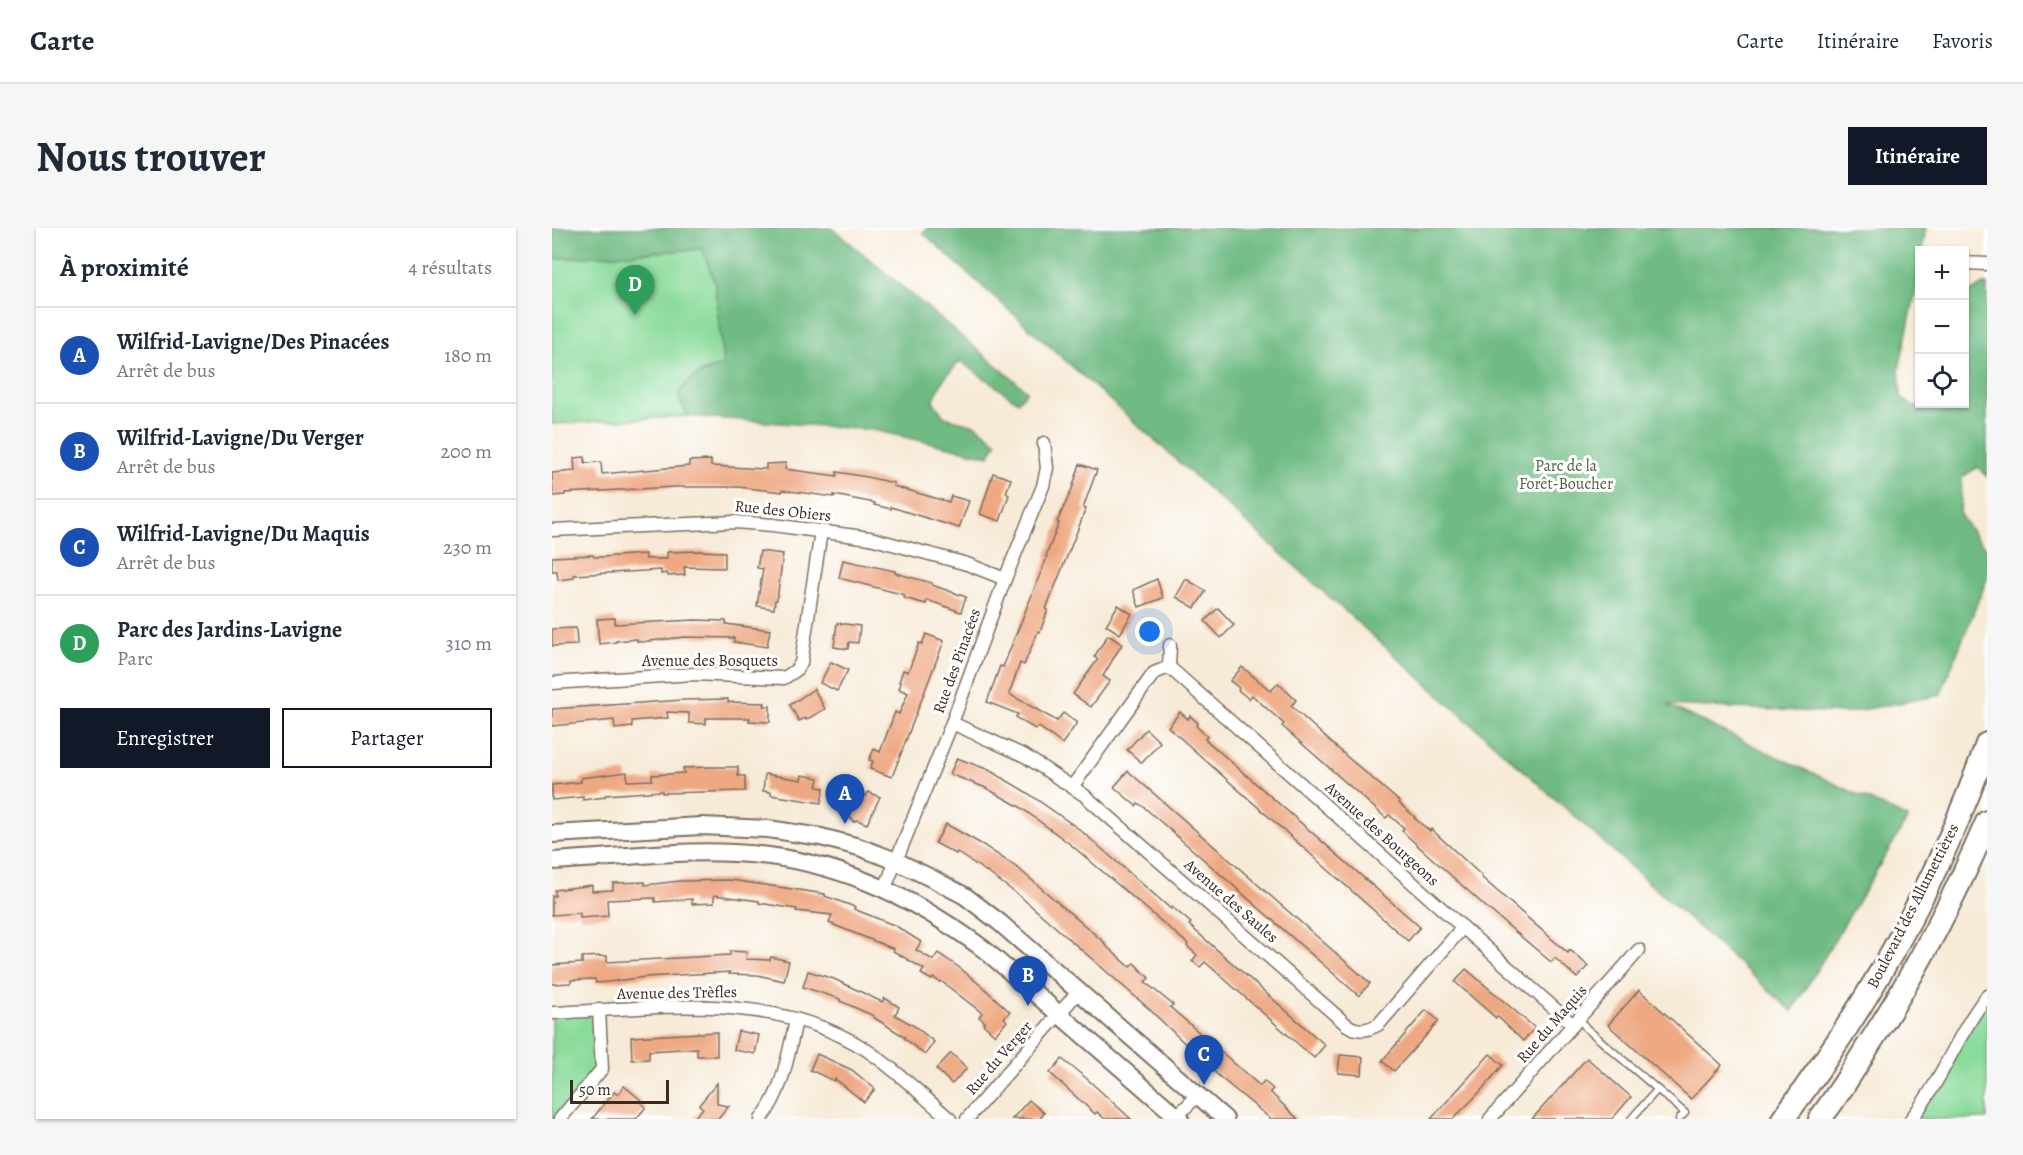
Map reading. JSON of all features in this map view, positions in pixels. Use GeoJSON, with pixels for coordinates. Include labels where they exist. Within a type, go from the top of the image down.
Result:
{"type":"FeatureCollection","features":[{"type":"Feature","properties":{"kind":"highway","name":"Boulevard des Allumettières"},"geometry":{"type":"LineString","coordinates":[[1783,1119],[1836,1044],[1890,955],[1928,883],[1959,816],[1987,744]]}},
{"type":"Feature","properties":{"kind":"highway","name":"Boulevard des Allumettières"},"geometry":{"type":"LineString","coordinates":[[1820,1119],[1867,1048],[1916,967],[1987,822]]}},
{"type":"Feature","properties":{"kind":"street"},"geometry":{"type":"LineString","coordinates":[[1969,263],[1987,264]]}},
{"type":"Feature","properties":{"kind":"street","name":"Rue des Pinacées"},"geometry":{"type":"LineString","coordinates":[[885,888],[952,723],[1005,579],[1043,486],[1047,468],[1044,443]]}},
{"type":"Feature","properties":{"kind":"street","name":"Rue des Obiers"},"geometry":{"type":"LineString","coordinates":[[552,530],[734,522],[821,531],[870,538],[918,550],[967,564],[1005,579]]}},
{"type":"Feature","properties":{"kind":"street","name":"Avenue des Bosquets"},"geometry":{"type":"LineString","coordinates":[[552,683],[694,674],[784,678],[795,671],[801,663],[821,531]]}},
{"type":"Feature","properties":{"kind":"street"},"geometry":{"type":"LineString","coordinates":[[1072,787],[1154,672],[1169,667],[1170,645]]}},
{"type":"Feature","properties":{"kind":"street","name":"Avenue des Bourgeons"},"geometry":{"type":"LineString","coordinates":[[1169,667],[1463,927],[1576,1022]]}},
{"type":"Feature","properties":{"kind":"street","name":"Avenue des Saules"},"geometry":{"type":"LineString","coordinates":[[952,723],[1025,756],[1104,811],[1354,1029],[1371,1029],[1379,1024],[1463,927]]}},
{"type":"Feature","properties":{"kind":"street"},"geometry":{"type":"LineString","coordinates":[[552,834],[702,826],[768,829],[821,837],[896,861],[965,896],[1079,991],[1225,1119]]}},
{"type":"Feature","properties":{"kind":"street"},"geometry":{"type":"LineString","coordinates":[[552,861],[698,852],[735,853],[806,862],[849,874],[885,888],[951,924],[985,950],[1177,1118],[1198,1095]]}},
{"type":"Feature","properties":{"kind":"street","name":"Rue du Maquis"},"geometry":{"type":"LineString","coordinates":[[1490,1119],[1639,950]]}},
{"type":"Feature","properties":{"kind":"street","name":"Rue du Verger"},"geometry":{"type":"LineString","coordinates":[[967,1119],[1079,991]]}},
{"type":"Feature","properties":{"kind":"street"},"geometry":{"type":"LineString","coordinates":[[1911,1119],[1932,1090],[1987,996]]}},
{"type":"Feature","properties":{"kind":"street","name":"Avenue des Trèfles"},"geometry":{"type":"LineString","coordinates":[[552,1013],[713,1005],[755,1010],[796,1020],[833,1033],[864,1049],[950,1119]]}},
{"type":"Feature","properties":{"kind":"street"},"geometry":{"type":"LineString","coordinates":[[560,1119],[602,1069],[599,1010]]}},
{"type":"Feature","properties":{"kind":"street"},"geometry":{"type":"LineString","coordinates":[[762,1119],[777,1094],[796,1020]]}},
{"type":"Feature","properties":{"kind":"lane"},"geometry":{"type":"LineString","coordinates":[[1576,1022],[1586,1028],[1685,1113],[1679,1119]]}},
{"type":"Feature","properties":{"kind":"lane"},"geometry":{"type":"LineString","coordinates":[[1631,1119],[1657,1090]]}},
{"type":"Feature","properties":{"kind":"green space"},"geometry":{"type":"Polygon","coordinates":[[[552,228],[832,228],[1027,391],[1018,402],[960,361],[943,380],[933,401],[944,417],[975,425],[997,442],[989,456],[873,430],[688,416],[678,396],[682,389],[697,376],[723,365],[715,283],[702,249],[552,259],[552,228]]]}},
{"type":"Feature","properties":{"kind":"green space","name":"Parc de la Forêt-Boucher"},"geometry":{"type":"Polygon","coordinates":[[[927,228],[1926,228],[1923,246],[1915,246],[1915,295],[1899,369],[1901,397],[1915,408],[1969,408],[1969,293],[1982,285],[1987,285],[1987,477],[1978,467],[1962,477],[1960,515],[1987,549],[1987,579],[1940,695],[1846,713],[1667,705],[1908,818],[1792,1011],[923,233],[927,228]]]}},
{"type":"Feature","properties":{"kind":"green space"},"geometry":{"type":"Polygon","coordinates":[[[702,249],[715,283],[723,365],[700,373],[678,396],[688,416],[552,424],[552,259],[702,249]]]}},
{"type":"Feature","properties":{"kind":"green space"},"geometry":{"type":"Polygon","coordinates":[[[1987,996],[1987,1119],[1911,1119],[1987,996]]]}},
{"type":"Feature","properties":{"kind":"green space"},"geometry":{"type":"Polygon","coordinates":[[[599,1010],[603,1058],[560,1119],[552,1119],[552,1013],[599,1010]]]}},
{"type":"Feature","properties":{"kind":"building"},"geometry":{"type":"Polygon","coordinates":[[[585,457],[585,463],[601,462],[602,474],[689,466],[689,461],[711,460],[711,466],[766,469],[766,464],[786,463],[785,469],[837,476],[837,472],[867,477],[894,483],[893,486],[949,502],[951,496],[969,501],[959,528],[891,507],[891,509],[874,505],[875,503],[834,495],[834,497],[782,490],[782,492],[738,487],[675,487],[565,493],[565,495],[553,496],[552,473],[575,471],[574,458],[585,457]]]}},
{"type":"Feature","properties":{"kind":"building"},"geometry":{"type":"Polygon","coordinates":[[[1080,464],[1097,470],[1083,508],[1086,509],[1046,609],[1048,610],[1040,632],[1038,631],[1024,665],[1020,663],[1009,694],[1057,721],[1063,713],[1077,723],[1062,744],[1039,727],[1035,729],[1018,719],[1016,717],[1018,714],[987,702],[1047,557],[1059,523],[1057,522],[1080,464]]]}},
{"type":"Feature","properties":{"kind":"building"},"geometry":{"type":"Polygon","coordinates":[[[993,473],[1011,479],[1006,493],[1009,495],[1000,521],[980,514],[993,473]]]}},
{"type":"Feature","properties":{"kind":"building"},"geometry":{"type":"Polygon","coordinates":[[[760,551],[783,554],[774,609],[757,606],[763,569],[757,568],[760,551]]]}},
{"type":"Feature","properties":{"kind":"building"},"geometry":{"type":"Polygon","coordinates":[[[667,552],[725,552],[725,568],[684,567],[685,575],[668,576],[667,573],[661,574],[661,570],[574,575],[574,578],[558,580],[557,571],[552,571],[552,557],[645,554],[646,559],[667,559],[667,552]]]}},
{"type":"Feature","properties":{"kind":"building"},"geometry":{"type":"Polygon","coordinates":[[[843,560],[895,571],[895,573],[932,583],[932,585],[966,597],[961,612],[927,600],[926,604],[904,598],[905,595],[839,578],[843,560]]]}},
{"type":"Feature","properties":{"kind":"building"},"geometry":{"type":"Polygon","coordinates":[[[1157,579],[1163,598],[1139,607],[1133,590],[1157,579]]]}},
{"type":"Feature","properties":{"kind":"building"},"geometry":{"type":"Polygon","coordinates":[[[1186,579],[1206,591],[1195,608],[1176,597],[1186,579]]]}},
{"type":"Feature","properties":{"kind":"building"},"geometry":{"type":"Polygon","coordinates":[[[1118,605],[1132,614],[1120,634],[1106,625],[1118,605]]]}},
{"type":"Feature","properties":{"kind":"building"},"geometry":{"type":"Polygon","coordinates":[[[1218,608],[1234,625],[1221,638],[1205,621],[1218,608]]]}},
{"type":"Feature","properties":{"kind":"building"},"geometry":{"type":"Polygon","coordinates":[[[615,618],[615,624],[695,620],[726,621],[726,624],[770,630],[767,647],[734,642],[734,638],[685,637],[641,642],[637,639],[599,644],[597,619],[615,618]]]}},
{"type":"Feature","properties":{"kind":"building"},"geometry":{"type":"Polygon","coordinates":[[[837,623],[860,626],[858,643],[849,642],[848,649],[834,647],[837,623]]]}},
{"type":"Feature","properties":{"kind":"building"},"geometry":{"type":"Polygon","coordinates":[[[576,628],[577,645],[552,646],[552,629],[576,628]]]}},
{"type":"Feature","properties":{"kind":"building"},"geometry":{"type":"Polygon","coordinates":[[[926,634],[944,641],[892,777],[870,769],[873,761],[869,760],[874,749],[880,752],[895,712],[899,714],[908,693],[899,689],[903,670],[908,672],[919,643],[922,644],[926,634]]]}},
{"type":"Feature","properties":{"kind":"building"},"geometry":{"type":"Polygon","coordinates":[[[1108,635],[1122,644],[1103,676],[1110,681],[1091,707],[1073,694],[1098,659],[1094,657],[1108,635]]]}},
{"type":"Feature","properties":{"kind":"building"},"geometry":{"type":"Polygon","coordinates":[[[831,662],[848,670],[837,691],[820,683],[831,662]]]}},
{"type":"Feature","properties":{"kind":"building"},"geometry":{"type":"Polygon","coordinates":[[[1242,667],[1271,691],[1278,683],[1296,700],[1291,706],[1400,802],[1414,818],[1430,831],[1431,829],[1481,877],[1568,953],[1570,950],[1588,966],[1577,978],[1555,958],[1551,962],[1485,906],[1402,831],[1404,828],[1389,815],[1386,818],[1282,726],[1284,724],[1252,695],[1249,699],[1238,690],[1239,688],[1230,681],[1242,667]]]}},
{"type":"Feature","properties":{"kind":"building"},"geometry":{"type":"Polygon","coordinates":[[[814,689],[825,709],[806,720],[805,718],[799,721],[790,705],[814,689]]]}},
{"type":"Feature","properties":{"kind":"building"},"geometry":{"type":"Polygon","coordinates":[[[728,699],[728,702],[765,703],[764,706],[770,706],[770,722],[749,721],[750,718],[706,718],[706,724],[689,723],[689,713],[667,712],[668,718],[632,721],[632,727],[615,729],[614,720],[552,726],[552,709],[728,699]]]}},
{"type":"Feature","properties":{"kind":"building"},"geometry":{"type":"Polygon","coordinates":[[[1180,712],[1188,719],[1190,716],[1198,723],[1196,726],[1207,736],[1205,739],[1420,927],[1408,941],[1168,727],[1180,712]]]}},
{"type":"Feature","properties":{"kind":"building"},"geometry":{"type":"Polygon","coordinates":[[[1146,729],[1160,742],[1142,763],[1127,750],[1146,729]]]}},
{"type":"Feature","properties":{"kind":"building"},"geometry":{"type":"Polygon","coordinates":[[[957,758],[989,770],[1026,792],[1079,829],[1171,909],[1172,907],[1191,923],[1189,925],[1325,1045],[1314,1058],[1205,962],[1200,967],[1192,961],[1197,955],[1187,946],[1188,944],[1070,844],[1020,807],[986,788],[950,774],[957,758]]]}},
{"type":"Feature","properties":{"kind":"building"},"geometry":{"type":"Polygon","coordinates":[[[738,767],[738,776],[745,776],[745,791],[662,793],[662,791],[605,795],[605,797],[583,800],[583,797],[552,800],[552,785],[581,782],[581,778],[627,772],[627,781],[652,780],[652,775],[684,773],[683,768],[738,767]]]}},
{"type":"Feature","properties":{"kind":"building"},"geometry":{"type":"Polygon","coordinates":[[[1128,771],[1370,983],[1359,996],[1145,808],[1138,803],[1136,806],[1114,787],[1128,771]]]}},
{"type":"Feature","properties":{"kind":"building"},"geometry":{"type":"Polygon","coordinates":[[[765,774],[801,780],[802,775],[819,778],[817,787],[824,788],[821,803],[771,795],[771,792],[763,791],[765,774]]]}},
{"type":"Feature","properties":{"kind":"building"},"geometry":{"type":"Polygon","coordinates":[[[853,791],[866,796],[868,792],[880,797],[867,824],[857,820],[853,822],[852,818],[844,814],[853,791]]]}},
{"type":"Feature","properties":{"kind":"building"},"geometry":{"type":"Polygon","coordinates":[[[946,824],[1019,869],[1130,967],[1134,963],[1149,978],[1145,982],[1173,1005],[1170,1007],[1260,1086],[1264,1081],[1273,1089],[1270,1092],[1298,1119],[1271,1119],[1222,1079],[1147,1007],[1021,897],[957,852],[956,854],[935,843],[946,824]]]}},
{"type":"Feature","properties":{"kind":"building"},"geometry":{"type":"Polygon","coordinates":[[[731,880],[825,894],[825,896],[896,926],[921,942],[916,950],[933,960],[938,953],[985,989],[1010,1012],[1004,1018],[1007,1021],[995,1035],[983,1024],[985,1022],[979,1017],[982,1013],[941,981],[933,978],[932,980],[921,974],[924,969],[893,951],[894,949],[829,923],[832,915],[796,911],[797,909],[759,903],[759,901],[714,895],[714,903],[692,904],[692,899],[655,902],[655,898],[607,900],[608,916],[580,918],[580,913],[552,915],[552,896],[555,896],[555,890],[592,885],[592,891],[613,890],[613,883],[645,882],[645,885],[680,881],[731,880]]]}},
{"type":"Feature","properties":{"kind":"building"},"geometry":{"type":"Polygon","coordinates":[[[730,951],[747,952],[746,959],[770,960],[771,957],[789,961],[784,981],[757,975],[729,974],[730,972],[645,977],[596,983],[595,979],[571,980],[571,983],[552,984],[552,965],[582,963],[582,957],[607,956],[607,962],[730,955],[730,951]]]}},
{"type":"Feature","properties":{"kind":"building"},"geometry":{"type":"Polygon","coordinates":[[[1466,969],[1535,1028],[1523,1041],[1497,1016],[1496,1018],[1455,982],[1466,969]]]}},
{"type":"Feature","properties":{"kind":"building"},"geometry":{"type":"Polygon","coordinates":[[[808,971],[834,979],[882,1002],[885,998],[899,1007],[895,1015],[916,1027],[934,1042],[925,1055],[905,1037],[874,1016],[840,999],[803,987],[808,971]]]}},
{"type":"Feature","properties":{"kind":"building"},"geometry":{"type":"Polygon","coordinates":[[[1639,990],[1722,1065],[1691,1099],[1608,1025],[1639,990]]]}},
{"type":"Feature","properties":{"kind":"building"},"geometry":{"type":"Polygon","coordinates":[[[1426,1010],[1439,1021],[1394,1071],[1382,1061],[1426,1010]]]}},
{"type":"Feature","properties":{"kind":"building"},"geometry":{"type":"Polygon","coordinates":[[[738,1031],[759,1035],[755,1054],[734,1050],[738,1031]]]}},
{"type":"Feature","properties":{"kind":"building"},"geometry":{"type":"Polygon","coordinates":[[[717,1032],[717,1056],[697,1056],[697,1048],[649,1051],[649,1059],[632,1060],[631,1037],[717,1032]]]}},
{"type":"Feature","properties":{"kind":"building"},"geometry":{"type":"Polygon","coordinates":[[[951,1053],[967,1068],[952,1084],[936,1069],[951,1053]]]}},
{"type":"Feature","properties":{"kind":"building"},"geometry":{"type":"Polygon","coordinates":[[[817,1054],[852,1070],[875,1089],[864,1102],[835,1079],[834,1081],[810,1070],[817,1054]]]}},
{"type":"Feature","properties":{"kind":"building"},"geometry":{"type":"Polygon","coordinates":[[[1490,1054],[1503,1065],[1478,1094],[1453,1119],[1431,1119],[1490,1054]]]}},
{"type":"Feature","properties":{"kind":"building"},"geometry":{"type":"Polygon","coordinates":[[[1340,1055],[1363,1057],[1362,1075],[1338,1073],[1340,1055]]]}},
{"type":"Feature","properties":{"kind":"building"},"geometry":{"type":"Polygon","coordinates":[[[1587,1058],[1631,1097],[1612,1119],[1532,1119],[1587,1058]]]}},
{"type":"Feature","properties":{"kind":"building"},"geometry":{"type":"Polygon","coordinates":[[[1062,1059],[1131,1119],[1105,1119],[1097,1112],[1095,1114],[1050,1073],[1062,1059]]]}},
{"type":"Feature","properties":{"kind":"building"},"geometry":{"type":"Polygon","coordinates":[[[717,1083],[717,1104],[729,1106],[718,1119],[693,1119],[703,1108],[699,1105],[717,1083]]]}},
{"type":"Feature","properties":{"kind":"building"},"geometry":{"type":"Polygon","coordinates":[[[624,1086],[646,1107],[636,1119],[592,1119],[614,1092],[618,1095],[624,1086]]]}},
{"type":"Feature","properties":{"kind":"building"},"geometry":{"type":"Polygon","coordinates":[[[1029,1100],[1044,1113],[1040,1119],[1012,1119],[1029,1100]]]}},
{"type":"Feature","properties":{"kind":"place","name":"Parc des Jardins-Lavigne"},"geometry":{"type":"Point","coordinates":[635,315]}},
{"type":"Feature","properties":{"kind":"place","name":"Wilfrid-Lavigne/Des Pinacées"},"geometry":{"type":"Point","coordinates":[845,824]}},
{"type":"Feature","properties":{"kind":"place","name":"Wilfrid-Lavigne/Du Verger"},"geometry":{"type":"Point","coordinates":[1028,1006]}},
{"type":"Feature","properties":{"kind":"place","name":"Wilfrid-Lavigne/Du Maquis"},"geometry":{"type":"Point","coordinates":[1204,1085]}}]}
